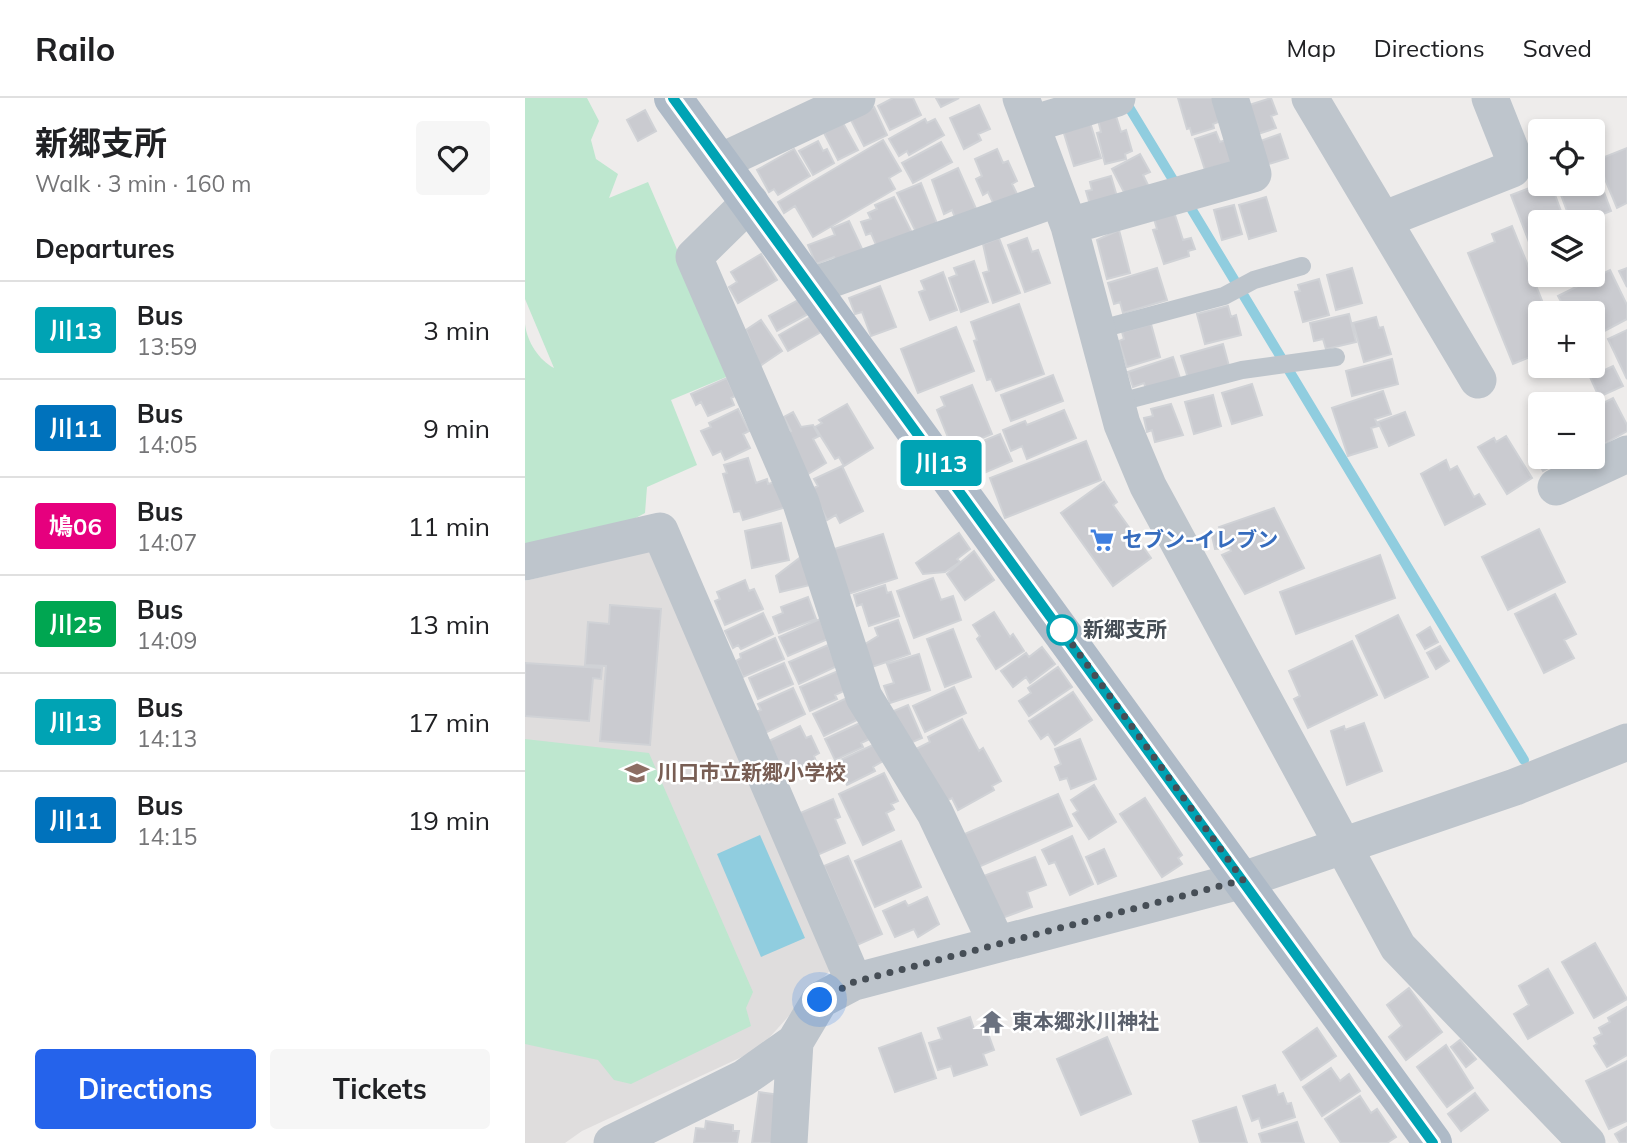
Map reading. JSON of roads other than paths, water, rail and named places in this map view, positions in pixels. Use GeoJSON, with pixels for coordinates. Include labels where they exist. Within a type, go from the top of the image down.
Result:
{"type":"FeatureCollection","features":[{"type":"Feature","properties":{"kind":"main road"},"geometry":{"type":"LineString","coordinates":[[673,98],[813,286],[1433,1143]]}},
{"type":"Feature","properties":{"kind":"street"},"geometry":{"type":"LineString","coordinates":[[720,162],[857,98]]}},
{"type":"Feature","properties":{"kind":"street"},"geometry":{"type":"LineString","coordinates":[[1117,98],[1026,111],[1064,212],[1116,402],[1148,486],[1398,947],[1587,1143]]}},
{"type":"Feature","properties":{"kind":"street"},"geometry":{"type":"LineString","coordinates":[[813,286],[1064,212],[1253,174],[1230,98]]}},
{"type":"Feature","properties":{"kind":"street"},"geometry":{"type":"LineString","coordinates":[[1310,98],[1478,380]]}},
{"type":"Feature","properties":{"kind":"street"},"geometry":{"type":"LineString","coordinates":[[1383,220],[1512,169],[1515,161],[1490,98]]}},
{"type":"Feature","properties":{"kind":"street"},"geometry":{"type":"LineString","coordinates":[[750,202],[694,257],[801,503],[864,697],[935,813],[997,944]]}},
{"type":"Feature","properties":{"kind":"street"},"geometry":{"type":"LineString","coordinates":[[1556,487],[1627,454]]}},
{"type":"Feature","properties":{"kind":"street"},"geometry":{"type":"LineString","coordinates":[[525,562],[660,531],[854,982]]}},
{"type":"Feature","properties":{"kind":"street"},"geometry":{"type":"LineString","coordinates":[[789,1143],[796,1042],[820,1000],[854,982],[1243,880],[1515,787],[1627,743]]}},
{"type":"Feature","properties":{"kind":"street"},"geometry":{"type":"LineString","coordinates":[[612,1143],[744,1077],[796,1042]]}},
{"type":"Feature","properties":{"kind":"lane"},"geometry":{"type":"LineString","coordinates":[[1097,330],[1224,296],[1254,280],[1302,266]]}},
{"type":"Feature","properties":{"kind":"lane"},"geometry":{"type":"LineString","coordinates":[[1116,402],[1242,370],[1336,357]]}},
{"type":"Feature","properties":{"kind":"water"},"geometry":{"type":"Polygon","coordinates":[[[760,835],[805,938],[761,957],[717,854],[760,835]]]}},
{"type":"Feature","properties":{"kind":"waterway"},"geometry":{"type":"LineString","coordinates":[[1124,99],[1178,188]]}},
{"type":"Feature","properties":{"kind":"waterway"},"geometry":{"type":"LineString","coordinates":[[1186,200],[1524,760]]}},
{"type":"Feature","properties":{"kind":"place","name":"セブン-イレブン"},"geometry":{"type":"Point","coordinates":[1102,540]}},
{"type":"Feature","properties":{"kind":"place","name":"新郷支所"},"geometry":{"type":"Point","coordinates":[1062,630]}},
{"type":"Feature","properties":{"kind":"place","name":"川口市立新郷小学校"},"geometry":{"type":"Point","coordinates":[637,773]}},
{"type":"Feature","properties":{"kind":"place","name":"東本郷氷川神社"},"geometry":{"type":"Point","coordinates":[992,1022]}}]}
